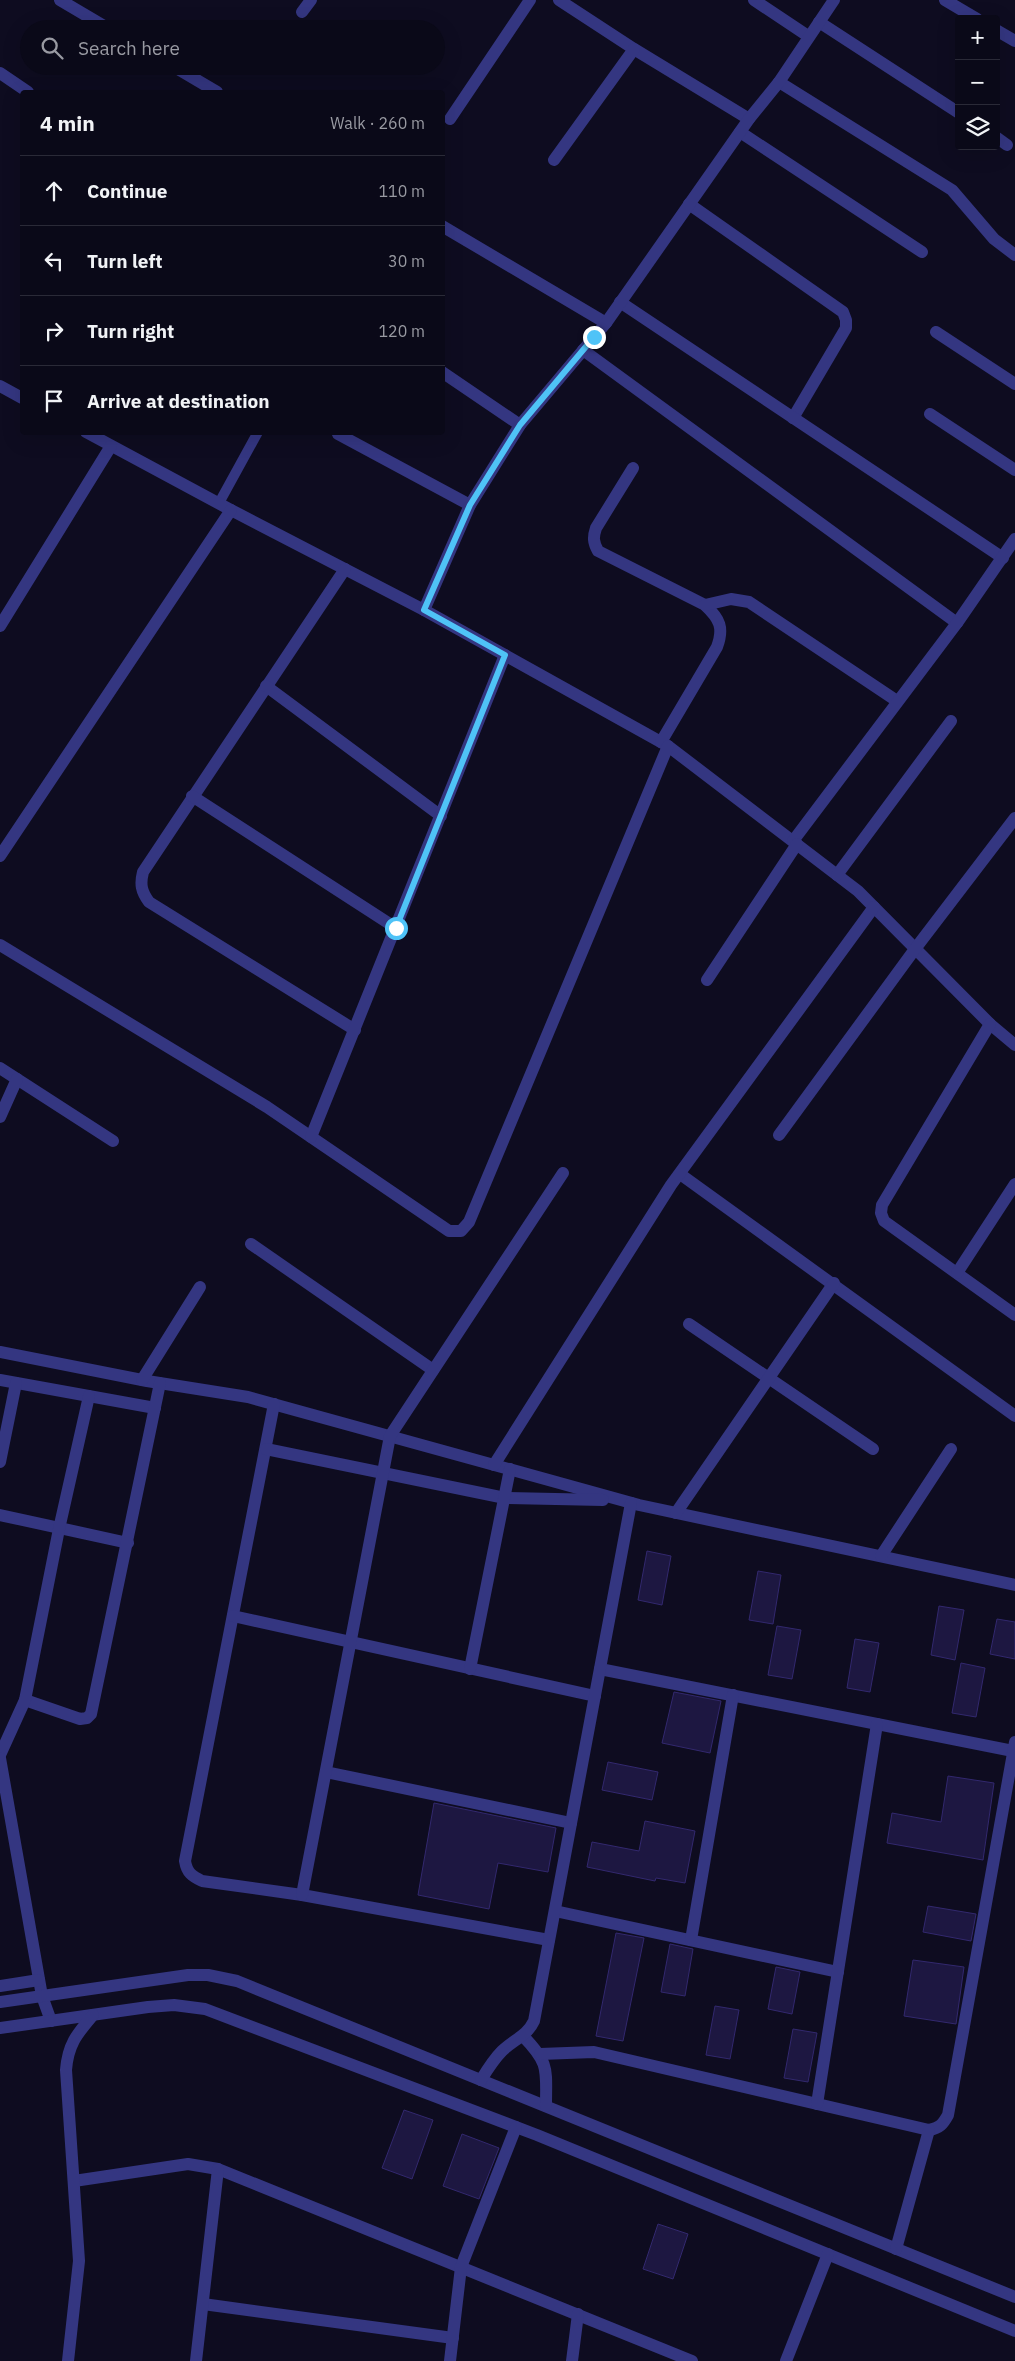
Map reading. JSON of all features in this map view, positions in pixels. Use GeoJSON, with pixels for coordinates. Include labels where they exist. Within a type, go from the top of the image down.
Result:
{"type":"FeatureCollection","features":[{"type":"Feature","properties":{"kind":"street"},"geometry":{"type":"LineString","coordinates":[[60,0],[94,20]]}},
{"type":"Feature","properties":{"kind":"street"},"geometry":{"type":"LineString","coordinates":[[302,12],[311,0]]}},
{"type":"Feature","properties":{"kind":"street"},"geometry":{"type":"LineString","coordinates":[[450,119],[530,0]]}},
{"type":"Feature","properties":{"kind":"street"},"geometry":{"type":"LineString","coordinates":[[559,0],[634,49],[749,119]]}},
{"type":"Feature","properties":{"kind":"street"},"geometry":{"type":"LineString","coordinates":[[754,0],[808,36]]}},
{"type":"Feature","properties":{"kind":"street"},"geometry":{"type":"LineString","coordinates":[[424,610],[470,505],[520,425],[606,323],[749,119],[779,82],[808,36],[834,0]]}},
{"type":"Feature","properties":{"kind":"street"},"geometry":{"type":"LineString","coordinates":[[945,0],[970,15]]}},
{"type":"Feature","properties":{"kind":"street"},"geometry":{"type":"LineString","coordinates":[[819,22],[955,110]]}},
{"type":"Feature","properties":{"kind":"street"},"geometry":{"type":"LineString","coordinates":[[1000,32],[1015,41]]}},
{"type":"Feature","properties":{"kind":"street"},"geometry":{"type":"LineString","coordinates":[[554,160],[634,49]]}},
{"type":"Feature","properties":{"kind":"street"},"geometry":{"type":"LineString","coordinates":[[0,73],[25,90]]}},
{"type":"Feature","properties":{"kind":"street"},"geometry":{"type":"LineString","coordinates":[[188,75],[214,90]]}},
{"type":"Feature","properties":{"kind":"street"},"geometry":{"type":"LineString","coordinates":[[779,82],[952,190],[994,239],[1015,255]]}},
{"type":"Feature","properties":{"kind":"street"},"geometry":{"type":"LineString","coordinates":[[740,132],[922,252]]}},
{"type":"Feature","properties":{"kind":"street"},"geometry":{"type":"LineString","coordinates":[[1000,140],[1007,144]]}},
{"type":"Feature","properties":{"kind":"street"},"geometry":{"type":"LineString","coordinates":[[689,204],[843,312],[846,328],[794,418]]}},
{"type":"Feature","properties":{"kind":"street"},"geometry":{"type":"LineString","coordinates":[[445,228],[606,323]]}},
{"type":"Feature","properties":{"kind":"street"},"geometry":{"type":"LineString","coordinates":[[620,302],[1003,558]]}},
{"type":"Feature","properties":{"kind":"street"},"geometry":{"type":"LineString","coordinates":[[936,332],[1015,384]]}},
{"type":"Feature","properties":{"kind":"street"},"geometry":{"type":"LineString","coordinates":[[583,350],[957,623]]}},
{"type":"Feature","properties":{"kind":"street"},"geometry":{"type":"LineString","coordinates":[[445,374],[520,425]]}},
{"type":"Feature","properties":{"kind":"street"},"geometry":{"type":"LineString","coordinates":[[0,386],[20,395]]}},
{"type":"Feature","properties":{"kind":"street"},"geometry":{"type":"LineString","coordinates":[[930,414],[1015,470]]}},
{"type":"Feature","properties":{"kind":"street"},"geometry":{"type":"LineString","coordinates":[[91,435],[218,504],[424,610],[664,744],[858,891],[990,1024],[1015,1045]]}},
{"type":"Feature","properties":{"kind":"street"},"geometry":{"type":"LineString","coordinates":[[340,435],[470,505]]}},
{"type":"Feature","properties":{"kind":"street"},"geometry":{"type":"LineString","coordinates":[[0,626],[111,446]]}},
{"type":"Feature","properties":{"kind":"street"},"geometry":{"type":"LineString","coordinates":[[0,945],[267,1107],[449,1231],[461,1231],[469,1222],[664,744],[717,647],[721,635],[719,624],[714,614],[705,605],[598,551],[594,545],[593,538],[596,528],[633,468]]}},
{"type":"Feature","properties":{"kind":"street"},"geometry":{"type":"LineString","coordinates":[[0,856],[231,510]]}},
{"type":"Feature","properties":{"kind":"street"},"geometry":{"type":"LineString","coordinates":[[707,980],[795,842],[897,701],[957,623],[1015,539]]}},
{"type":"Feature","properties":{"kind":"street"},"geometry":{"type":"LineString","coordinates":[[345,569],[192,796],[143,872],[140,883],[143,893],[149,902],[355,1030]]}},
{"type":"Feature","properties":{"kind":"street"},"geometry":{"type":"LineString","coordinates":[[705,605],[731,599],[749,602],[897,701]]}},
{"type":"Feature","properties":{"kind":"street"},"geometry":{"type":"LineString","coordinates":[[311,1137],[505,655]]}},
{"type":"Feature","properties":{"kind":"street"},"geometry":{"type":"LineString","coordinates":[[266,686],[441,816]]}},
{"type":"Feature","properties":{"kind":"street"},"geometry":{"type":"LineString","coordinates":[[837,875],[951,720]]}},
{"type":"Feature","properties":{"kind":"street"},"geometry":{"type":"LineString","coordinates":[[192,796],[396,928]]}},
{"type":"Feature","properties":{"kind":"street"},"geometry":{"type":"LineString","coordinates":[[779,1135],[1015,818]]}},
{"type":"Feature","properties":{"kind":"street"},"geometry":{"type":"LineString","coordinates":[[494,1465],[680,1174],[874,907]]}},
{"type":"Feature","properties":{"kind":"street"},"geometry":{"type":"LineString","coordinates":[[990,1024],[882,1205],[881,1213],[884,1221],[1015,1315]]}},
{"type":"Feature","properties":{"kind":"street"},"geometry":{"type":"LineString","coordinates":[[0,1068],[113,1141]]}},
{"type":"Feature","properties":{"kind":"street"},"geometry":{"type":"LineString","coordinates":[[0,1117],[17,1079]]}},
{"type":"Feature","properties":{"kind":"street"},"geometry":{"type":"LineString","coordinates":[[302,1895],[390,1436],[563,1173]]}},
{"type":"Feature","properties":{"kind":"street"},"geometry":{"type":"LineString","coordinates":[[680,1174],[834,1283],[1015,1416]]}},
{"type":"Feature","properties":{"kind":"street"},"geometry":{"type":"LineString","coordinates":[[957,1273],[1015,1184]]}},
{"type":"Feature","properties":{"kind":"street"},"geometry":{"type":"LineString","coordinates":[[251,1244],[433,1370]]}},
{"type":"Feature","properties":{"kind":"street"},"geometry":{"type":"LineString","coordinates":[[676,1513],[834,1283]]}},
{"type":"Feature","properties":{"kind":"street"},"geometry":{"type":"LineString","coordinates":[[142,1380],[200,1288]]}},
{"type":"Feature","properties":{"kind":"street"},"geometry":{"type":"LineString","coordinates":[[689,1324],[873,1449]]}},
{"type":"Feature","properties":{"kind":"street"},"geometry":{"type":"LineString","coordinates":[[0,1352],[142,1380],[232,1393],[627,1502],[1015,1585]]}},
{"type":"Feature","properties":{"kind":"street"},"geometry":{"type":"LineString","coordinates":[[0,1380],[155,1408]]}},
{"type":"Feature","properties":{"kind":"street"},"geometry":{"type":"LineString","coordinates":[[25,1700],[80,1719],[87,1718],[91,1714],[160,1382]]}},
{"type":"Feature","properties":{"kind":"street"},"geometry":{"type":"LineString","coordinates":[[0,1462],[16,1383]]}},
{"type":"Feature","properties":{"kind":"street"},"geometry":{"type":"LineString","coordinates":[[51,2021],[42,1996],[0,1756],[25,1700],[59,1529],[89,1396]]}},
{"type":"Feature","properties":{"kind":"street"},"geometry":{"type":"LineString","coordinates":[[274,1404],[185,1861],[187,1870],[192,1876],[202,1880],[302,1895],[549,1940]]}},
{"type":"Feature","properties":{"kind":"street"},"geometry":{"type":"LineString","coordinates":[[266,1449],[505,1498],[627,1502]]}},
{"type":"Feature","properties":{"kind":"street"},"geometry":{"type":"LineString","coordinates":[[881,1556],[951,1449]]}},
{"type":"Feature","properties":{"kind":"street"},"geometry":{"type":"LineString","coordinates":[[470,1669],[510,1470]]}},
{"type":"Feature","properties":{"kind":"street"},"geometry":{"type":"LineString","coordinates":[[481,2080],[500,2053],[523,2036],[534,2021],[600,1669],[627,1502]]}},
{"type":"Feature","properties":{"kind":"street"},"geometry":{"type":"LineString","coordinates":[[0,1514],[59,1529],[128,1543]]}},
{"type":"Feature","properties":{"kind":"street"},"geometry":{"type":"LineString","coordinates":[[233,1616],[595,1696]]}},
{"type":"Feature","properties":{"kind":"street"},"geometry":{"type":"LineString","coordinates":[[540,2054],[594,2052],[930,2130],[937,2129],[944,2124],[948,2115],[1014,1746],[877,1724],[600,1669]]}},
{"type":"Feature","properties":{"kind":"street"},"geometry":{"type":"LineString","coordinates":[[691,1940],[732,1695]]}},
{"type":"Feature","properties":{"kind":"street"},"geometry":{"type":"LineString","coordinates":[[817,2104],[877,1724]]}},
{"type":"Feature","properties":{"kind":"street"},"geometry":{"type":"LineString","coordinates":[[326,1772],[571,1823]]}},
{"type":"Feature","properties":{"kind":"street"},"geometry":{"type":"LineString","coordinates":[[555,1911],[838,1972]]}},
{"type":"Feature","properties":{"kind":"street"},"geometry":{"type":"LineString","coordinates":[[0,2002],[188,1975],[208,1975],[237,1981],[1015,2297]]}},
{"type":"Feature","properties":{"kind":"street"},"geometry":{"type":"LineString","coordinates":[[0,1986],[39,1980]]}},
{"type":"Feature","properties":{"kind":"street"},"geometry":{"type":"LineString","coordinates":[[0,2028],[93,2014],[174,2005],[205,2009],[516,2127],[1015,2331]]}},
{"type":"Feature","properties":{"kind":"street"},"geometry":{"type":"LineString","coordinates":[[68,2361],[79,2261],[66,2070],[67,2053],[73,2039],[93,2014]]}},
{"type":"Feature","properties":{"kind":"street"},"geometry":{"type":"LineString","coordinates":[[523,2036],[540,2054],[545,2064],[546,2106]]}},
{"type":"Feature","properties":{"kind":"street"},"geometry":{"type":"LineString","coordinates":[[450,2361],[461,2267],[516,2127]]}},
{"type":"Feature","properties":{"kind":"street"},"geometry":{"type":"LineString","coordinates":[[896,2249],[930,2130]]}},
{"type":"Feature","properties":{"kind":"street"},"geometry":{"type":"LineString","coordinates":[[74,2181],[188,2164],[218,2169],[692,2361]]}},
{"type":"Feature","properties":{"kind":"street"},"geometry":{"type":"LineString","coordinates":[[196,2361],[218,2169]]}},
{"type":"Feature","properties":{"kind":"street"},"geometry":{"type":"LineString","coordinates":[[786,2361],[828,2254]]}},
{"type":"Feature","properties":{"kind":"street"},"geometry":{"type":"LineString","coordinates":[[203,2304],[453,2338]]}},
{"type":"Feature","properties":{"kind":"street"},"geometry":{"type":"LineString","coordinates":[[572,2361],[578,2314]]}},
{"type":"Feature","properties":{"kind":"lane"},"geometry":{"type":"LineString","coordinates":[[218,504],[256,435]]}},
{"type":"Feature","properties":{"kind":"building"},"geometry":{"type":"Polygon","coordinates":[[[647,1551],[671,1556],[662,1605],[638,1600],[647,1551]]]}},
{"type":"Feature","properties":{"kind":"building"},"geometry":{"type":"Polygon","coordinates":[[[758,1571],[781,1575],[773,1624],[749,1620],[758,1571]]]}},
{"type":"Feature","properties":{"kind":"building"},"geometry":{"type":"Polygon","coordinates":[[[939,1606],[964,1610],[955,1660],[931,1655],[939,1606]]]}},
{"type":"Feature","properties":{"kind":"building"},"geometry":{"type":"Polygon","coordinates":[[[997,1619],[1015,1622],[1015,1659],[990,1654],[997,1619]]]}},
{"type":"Feature","properties":{"kind":"building"},"geometry":{"type":"Polygon","coordinates":[[[777,1626],[801,1630],[792,1679],[768,1675],[777,1626]]]}},
{"type":"Feature","properties":{"kind":"building"},"geometry":{"type":"Polygon","coordinates":[[[855,1639],[879,1643],[870,1692],[847,1688],[855,1639]]]}},
{"type":"Feature","properties":{"kind":"building"},"geometry":{"type":"Polygon","coordinates":[[[961,1663],[985,1668],[976,1717],[952,1713],[961,1663]]]}},
{"type":"Feature","properties":{"kind":"building"},"geometry":{"type":"Polygon","coordinates":[[[674,1692],[721,1701],[710,1753],[662,1743],[674,1692]]]}},
{"type":"Feature","properties":{"kind":"building"},"geometry":{"type":"Polygon","coordinates":[[[608,1762],[658,1772],[652,1800],[602,1790],[608,1762]]]}},
{"type":"Feature","properties":{"kind":"building"},"geometry":{"type":"Polygon","coordinates":[[[948,1776],[994,1783],[983,1860],[887,1843],[892,1813],[941,1822],[948,1776]]]}},
{"type":"Feature","properties":{"kind":"building"},"geometry":{"type":"Polygon","coordinates":[[[434,1803],[556,1828],[548,1872],[498,1863],[489,1909],[418,1895],[434,1803]]]}},
{"type":"Feature","properties":{"kind":"building"},"geometry":{"type":"Polygon","coordinates":[[[645,1821],[695,1831],[685,1883],[656,1878],[655,1881],[587,1867],[592,1842],[639,1851],[645,1821]]]}},
{"type":"Feature","properties":{"kind":"building"},"geometry":{"type":"Polygon","coordinates":[[[928,1906],[976,1914],[971,1941],[923,1932],[928,1906]]]}},
{"type":"Feature","properties":{"kind":"building"},"geometry":{"type":"Polygon","coordinates":[[[616,1933],[644,1938],[623,2041],[596,2036],[616,1933]]]}},
{"type":"Feature","properties":{"kind":"building"},"geometry":{"type":"Polygon","coordinates":[[[670,1944],[693,1949],[685,1996],[661,1992],[670,1944]]]}},
{"type":"Feature","properties":{"kind":"building"},"geometry":{"type":"Polygon","coordinates":[[[913,1960],[964,1967],[956,2024],[904,2016],[913,1960]]]}},
{"type":"Feature","properties":{"kind":"building"},"geometry":{"type":"Polygon","coordinates":[[[776,1967],[800,1972],[792,2014],[768,2009],[776,1967]]]}},
{"type":"Feature","properties":{"kind":"building"},"geometry":{"type":"Polygon","coordinates":[[[715,2006],[739,2010],[730,2059],[706,2055],[715,2006]]]}},
{"type":"Feature","properties":{"kind":"building"},"geometry":{"type":"Polygon","coordinates":[[[793,2029],[817,2033],[808,2082],[784,2078],[793,2029]]]}},
{"type":"Feature","properties":{"kind":"building"},"geometry":{"type":"Polygon","coordinates":[[[404,2110],[433,2120],[412,2179],[382,2168],[404,2110]]]}},
{"type":"Feature","properties":{"kind":"building"},"geometry":{"type":"Polygon","coordinates":[[[462,2134],[499,2148],[479,2199],[443,2186],[462,2134]]]}},
{"type":"Feature","properties":{"kind":"building"},"geometry":{"type":"Polygon","coordinates":[[[658,2224],[688,2234],[673,2279],[643,2269],[658,2224]]]}},
{"type":"Feature","properties":{"kind":"route"},"geometry":{"type":"LineString","coordinates":[[396,928],[505,655],[424,610],[470,505],[520,425],[594,337]]}}]}
